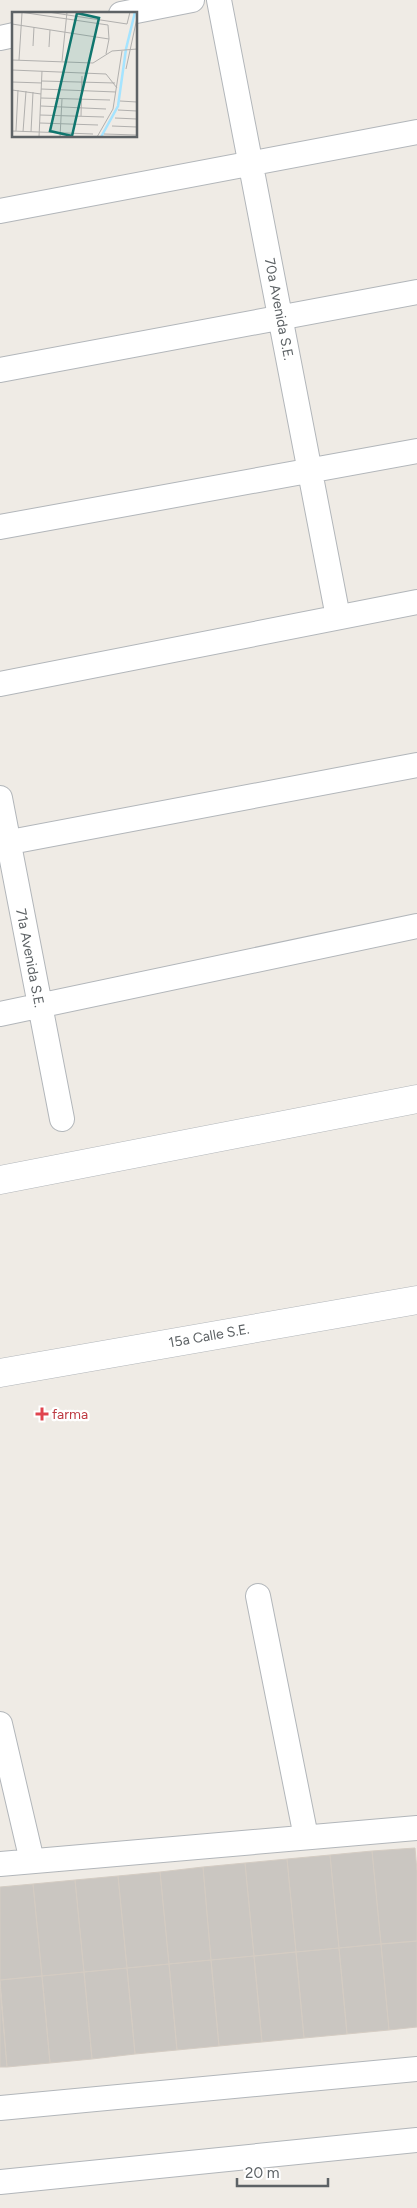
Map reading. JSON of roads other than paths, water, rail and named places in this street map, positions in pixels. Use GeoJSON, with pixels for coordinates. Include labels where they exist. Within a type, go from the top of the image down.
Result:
{"type":"FeatureCollection","features":[{"type":"Feature","properties":{"kind":"street"},"geometry":{"type":"LineString","coordinates":[[131,12],[192,0]]}},
{"type":"Feature","properties":{"kind":"street","name":"70a Avenida S.E."},"geometry":{"type":"LineString","coordinates":[[219,0],[338,617]]}},
{"type":"Feature","properties":{"kind":"street"},"geometry":{"type":"LineString","coordinates":[[0,211],[417,132]]}},
{"type":"Feature","properties":{"kind":"street"},"geometry":{"type":"LineString","coordinates":[[0,370],[417,292]]}},
{"type":"Feature","properties":{"kind":"street"},"geometry":{"type":"LineString","coordinates":[[0,527],[417,451]]}},
{"type":"Feature","properties":{"kind":"street"},"geometry":{"type":"LineString","coordinates":[[0,684],[417,602]]}},
{"type":"Feature","properties":{"kind":"street"},"geometry":{"type":"LineString","coordinates":[[4,843],[417,765]]}},
{"type":"Feature","properties":{"kind":"street","name":"71a Avenida S.E."},"geometry":{"type":"LineString","coordinates":[[0,798],[4,843],[40,1006],[62,1118]]}},
{"type":"Feature","properties":{"kind":"street"},"geometry":{"type":"LineString","coordinates":[[0,1014],[417,926]]}},
{"type":"Feature","properties":{"kind":"street"},"geometry":{"type":"LineString","coordinates":[[0,1180],[417,1099]]}},
{"type":"Feature","properties":{"kind":"street","name":"15a Calle S.E."},"geometry":{"type":"LineString","coordinates":[[0,1373],[417,1300]]}},
{"type":"Feature","properties":{"kind":"street"},"geometry":{"type":"LineString","coordinates":[[258,1596],[306,1837]]}},
{"type":"Feature","properties":{"kind":"street"},"geometry":{"type":"LineString","coordinates":[[0,1724],[32,1862]]}},
{"type":"Feature","properties":{"kind":"street"},"geometry":{"type":"LineString","coordinates":[[0,1864],[417,1828]]}},
{"type":"Feature","properties":{"kind":"street"},"geometry":{"type":"LineString","coordinates":[[0,2108],[417,2069]]}},
{"type":"Feature","properties":{"kind":"street"},"geometry":{"type":"LineString","coordinates":[[0,2182],[417,2140]]}},
{"type":"Feature","properties":{"kind":"place","name":"farma"},"geometry":{"type":"Point","coordinates":[42,1414]}}]}
